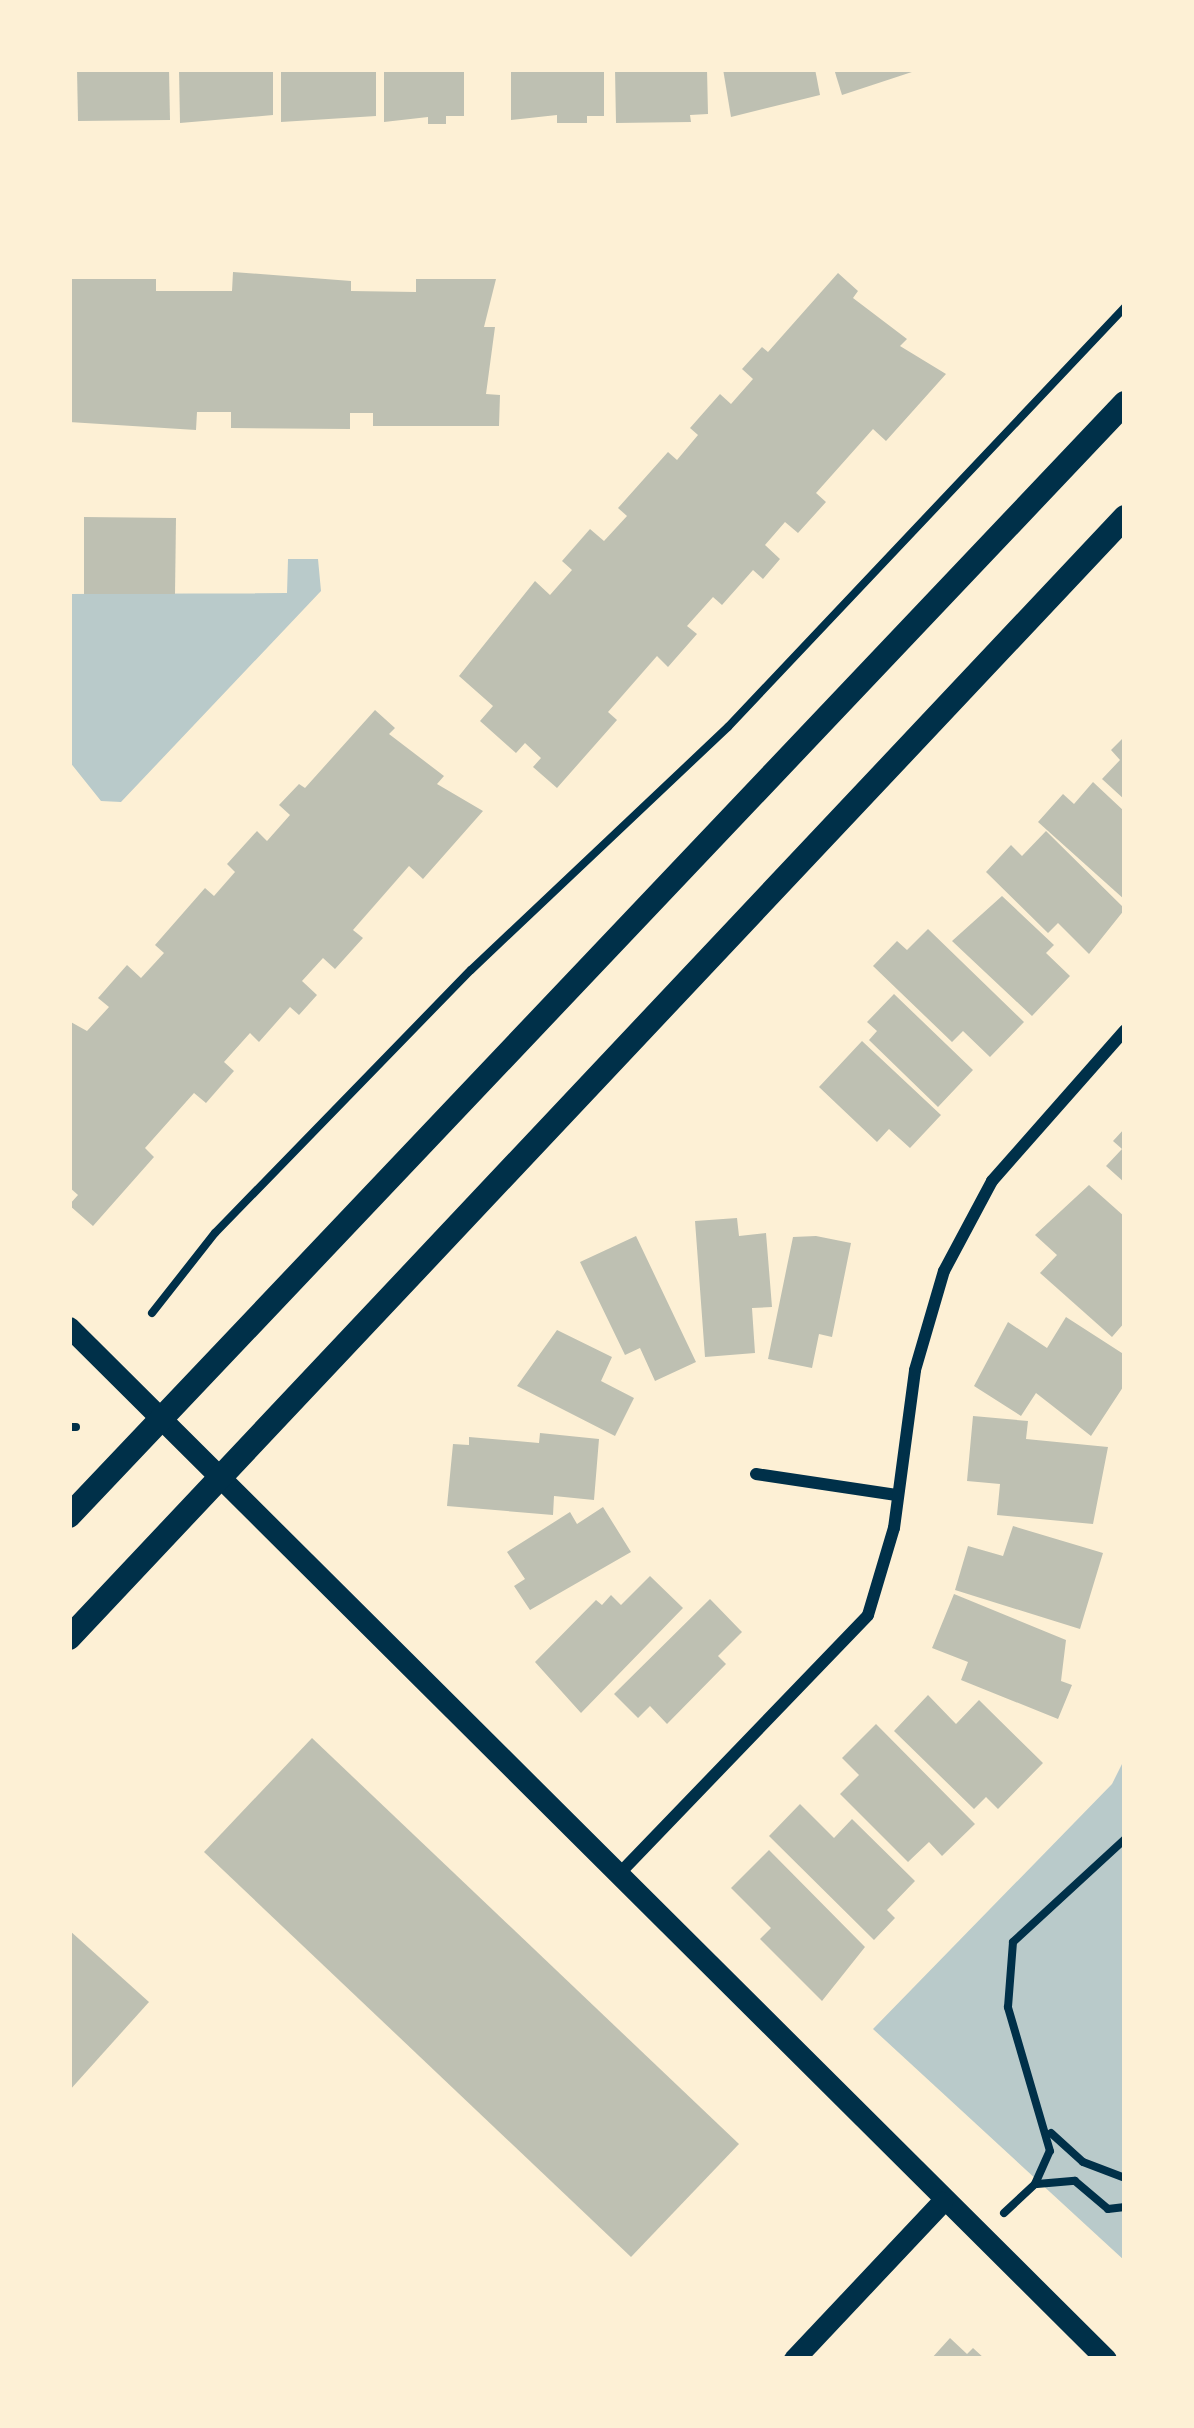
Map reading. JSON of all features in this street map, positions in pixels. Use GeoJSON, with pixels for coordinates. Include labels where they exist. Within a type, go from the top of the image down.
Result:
{"type":"FeatureCollection","features":[{"type":"Feature","properties":{"kind":"main road"},"geometry":{"type":"LineString","coordinates":[[69,1516],[1125,403]]}},
{"type":"Feature","properties":{"kind":"main road"},"geometry":{"type":"LineString","coordinates":[[69,1638],[217,1474],[1125,517]]}},
{"type":"Feature","properties":{"kind":"street"},"geometry":{"type":"LineString","coordinates":[[619,1874],[848,1645],[879,1588],[925,1326],[966,1224],[1019,1145],[1125,1030]]}},
{"type":"Feature","properties":{"kind":"street"},"geometry":{"type":"LineString","coordinates":[[69,1327],[941,2202],[1106,2359]]}},
{"type":"Feature","properties":{"kind":"street"},"geometry":{"type":"LineString","coordinates":[[756,1474],[896,1496]]}},
{"type":"Feature","properties":{"kind":"street"},"geometry":{"type":"LineString","coordinates":[[794,2359],[941,2202]]}},
{"type":"Feature","properties":{"kind":"path"},"geometry":{"type":"LineString","coordinates":[[152,1313],[152,1303],[231,1216],[471,970],[648,809],[1125,307]]}},
{"type":"Feature","properties":{"kind":"path"},"geometry":{"type":"LineString","coordinates":[[1003,2214],[1035,2184],[1051,2151],[1008,2007],[1013,1942],[1125,1839]]}},
{"type":"Feature","properties":{"kind":"path"},"geometry":{"type":"LineString","coordinates":[[1048,2131],[1083,2162],[1125,2177]]}},
{"type":"Feature","properties":{"kind":"path"},"geometry":{"type":"LineString","coordinates":[[1035,2184],[1075,2181],[1108,2209],[1125,2207]]}},
{"type":"Feature","properties":{"kind":"shaded area"},"geometry":{"type":"Polygon","coordinates":[[[288,559],[318,559],[321,591],[121,802],[101,801],[69,761],[69,594],[287,593],[288,559]]]}},
{"type":"Feature","properties":{"kind":"shaded area"},"geometry":{"type":"Polygon","coordinates":[[[1125,1758],[1125,2261],[873,2029],[1112,1784],[1125,1758]]]}},
{"type":"Feature","properties":{"kind":"building"},"geometry":{"type":"Polygon","coordinates":[[[77,69],[169,69],[170,120],[78,121],[77,69]]]}},
{"type":"Feature","properties":{"kind":"building"},"geometry":{"type":"Polygon","coordinates":[[[179,69],[273,69],[273,115],[180,123],[179,69]]]}},
{"type":"Feature","properties":{"kind":"building"},"geometry":{"type":"Polygon","coordinates":[[[281,69],[376,69],[376,116],[281,122],[281,69]]]}},
{"type":"Feature","properties":{"kind":"building"},"geometry":{"type":"Polygon","coordinates":[[[384,69],[464,69],[464,116],[446,116],[446,124],[428,124],[428,117],[384,122],[384,69]]]}},
{"type":"Feature","properties":{"kind":"building"},"geometry":{"type":"Polygon","coordinates":[[[511,69],[604,69],[604,116],[587,116],[587,123],[557,123],[557,115],[511,120],[511,69]]]}},
{"type":"Feature","properties":{"kind":"building"},"geometry":{"type":"Polygon","coordinates":[[[615,69],[707,69],[708,114],[690,115],[691,122],[616,123],[615,69]]]}},
{"type":"Feature","properties":{"kind":"building"},"geometry":{"type":"Polygon","coordinates":[[[723,69],[815,69],[820,95],[731,117],[723,69]]]}},
{"type":"Feature","properties":{"kind":"building"},"geometry":{"type":"Polygon","coordinates":[[[834,69],[917,69],[918,70],[842,95],[834,69]]]}},
{"type":"Feature","properties":{"kind":"building"},"geometry":{"type":"Polygon","coordinates":[[[233,272],[351,281],[351,291],[416,292],[416,279],[496,279],[484,327],[495,327],[486,394],[500,395],[499,426],[373,426],[373,413],[350,413],[350,429],[231,428],[231,412],[197,412],[196,430],[69,422],[69,279],[156,279],[156,291],[232,291],[233,272]]]}},
{"type":"Feature","properties":{"kind":"building"},"geometry":{"type":"Polygon","coordinates":[[[838,273],[858,291],[853,298],[907,339],[900,346],[946,374],[886,441],[873,429],[816,493],[826,502],[798,533],[785,522],[765,545],[780,559],[763,579],[753,570],[722,605],[713,597],[687,626],[697,634],[668,667],[657,656],[608,712],[617,720],[557,788],[533,767],[541,758],[525,743],[516,753],[480,721],[493,706],[459,676],[535,581],[550,595],[572,570],[562,561],[590,529],[604,541],[627,516],[618,508],[668,452],[677,460],[698,435],[690,428],[720,394],[731,404],[753,379],[742,369],[762,347],[768,352],[838,273]]]}},
{"type":"Feature","properties":{"kind":"building"},"geometry":{"type":"Polygon","coordinates":[[[84,517],[176,518],[175,594],[84,594],[84,517]]]}},
{"type":"Feature","properties":{"kind":"building"},"geometry":{"type":"Polygon","coordinates":[[[375,710],[395,728],[389,734],[444,776],[437,784],[483,811],[423,879],[409,866],[353,930],[363,938],[335,969],[323,958],[302,981],[317,995],[299,1015],[290,1007],[259,1042],[250,1033],[224,1062],[234,1071],[206,1103],[194,1093],[145,1148],[154,1157],[93,1226],[69,1205],[78,1195],[69,1187],[69,1021],[87,1031],[109,1007],[98,998],[127,965],[141,978],[164,953],[155,945],[205,888],[214,896],[235,872],[227,864],[257,831],[267,841],[290,815],[279,805],[299,784],[305,788],[375,710]]]}},
{"type":"Feature","properties":{"kind":"building"},"geometry":{"type":"Polygon","coordinates":[[[1125,736],[1125,800],[1102,779],[1120,760],[1111,750],[1125,736]]]}},
{"type":"Feature","properties":{"kind":"building"},"geometry":{"type":"Polygon","coordinates":[[[1093,782],[1125,812],[1125,900],[1038,822],[1063,794],[1074,804],[1093,782]]]}},
{"type":"Feature","properties":{"kind":"building"},"geometry":{"type":"Polygon","coordinates":[[[1046,831],[1125,909],[1089,954],[1058,923],[1048,933],[986,872],[1011,845],[1022,856],[1046,831]]]}},
{"type":"Feature","properties":{"kind":"building"},"geometry":{"type":"Polygon","coordinates":[[[1002,896],[1054,945],[1046,953],[1070,976],[1032,1016],[952,941],[1002,896]]]}},
{"type":"Feature","properties":{"kind":"building"},"geometry":{"type":"Polygon","coordinates":[[[928,929],[1024,1022],[990,1057],[963,1031],[952,1042],[873,966],[897,941],[907,950],[928,929]]]}},
{"type":"Feature","properties":{"kind":"building"},"geometry":{"type":"Polygon","coordinates":[[[894,994],[973,1070],[938,1107],[869,1040],[877,1031],[867,1022],[894,994]]]}},
{"type":"Feature","properties":{"kind":"building"},"geometry":{"type":"Polygon","coordinates":[[[862,1041],[941,1115],[910,1148],[889,1129],[877,1142],[819,1087],[862,1041]]]}},
{"type":"Feature","properties":{"kind":"building"},"geometry":{"type":"Polygon","coordinates":[[[1125,1128],[1125,1183],[1106,1166],[1122,1149],[1113,1141],[1125,1128]]]}},
{"type":"Feature","properties":{"kind":"building"},"geometry":{"type":"Polygon","coordinates":[[[1089,1185],[1125,1217],[1125,1322],[1112,1337],[1040,1273],[1057,1255],[1035,1235],[1089,1185]]]}},
{"type":"Feature","properties":{"kind":"building"},"geometry":{"type":"Polygon","coordinates":[[[737,1218],[739,1236],[766,1233],[772,1307],[752,1308],[755,1353],[705,1357],[695,1221],[737,1218]]]}},
{"type":"Feature","properties":{"kind":"building"},"geometry":{"type":"Polygon","coordinates":[[[636,1236],[696,1362],[655,1381],[640,1348],[625,1355],[580,1262],[636,1236]]]}},
{"type":"Feature","properties":{"kind":"building"},"geometry":{"type":"Polygon","coordinates":[[[793,1237],[851,1243],[832,1337],[819,1334],[812,1368],[768,1359],[793,1237]]]}},
{"type":"Feature","properties":{"kind":"building"},"geometry":{"type":"Polygon","coordinates":[[[1066,1317],[1125,1355],[1125,1384],[1091,1436],[1036,1393],[1021,1416],[974,1386],[1008,1322],[1047,1348],[1066,1317]]]}},
{"type":"Feature","properties":{"kind":"building"},"geometry":{"type":"Polygon","coordinates":[[[557,1330],[612,1357],[601,1381],[634,1398],[615,1436],[517,1386],[557,1330]]]}},
{"type":"Feature","properties":{"kind":"building"},"geometry":{"type":"Polygon","coordinates":[[[973,1416],[1028,1421],[1026,1439],[1108,1447],[1093,1524],[997,1515],[1000,1484],[967,1481],[973,1416]]]}},
{"type":"Feature","properties":{"kind":"building"},"geometry":{"type":"Polygon","coordinates":[[[540,1433],[599,1439],[594,1500],[554,1496],[553,1515],[447,1506],[453,1444],[469,1445],[469,1437],[539,1443],[540,1433]]]}},
{"type":"Feature","properties":{"kind":"building"},"geometry":{"type":"Polygon","coordinates":[[[603,1507],[631,1552],[530,1610],[514,1586],[525,1579],[507,1552],[570,1512],[577,1524],[603,1507]]]}},
{"type":"Feature","properties":{"kind":"building"},"geometry":{"type":"Polygon","coordinates":[[[1013,1526],[1103,1553],[1080,1629],[955,1590],[968,1546],[1003,1556],[1013,1526]]]}},
{"type":"Feature","properties":{"kind":"building"},"geometry":{"type":"Polygon","coordinates":[[[650,1576],[683,1608],[581,1713],[535,1662],[596,1600],[602,1605],[611,1595],[621,1605],[650,1576]]]}},
{"type":"Feature","properties":{"kind":"building"},"geometry":{"type":"Polygon","coordinates":[[[954,1594],[1066,1640],[1061,1681],[1072,1685],[1058,1719],[961,1680],[968,1662],[932,1648],[954,1594]]]}},
{"type":"Feature","properties":{"kind":"building"},"geometry":{"type":"Polygon","coordinates":[[[710,1599],[742,1632],[718,1656],[726,1664],[667,1724],[650,1706],[638,1718],[614,1694],[710,1599]]]}},
{"type":"Feature","properties":{"kind":"building"},"geometry":{"type":"Polygon","coordinates":[[[928,1695],[956,1724],[979,1700],[1043,1763],[998,1809],[986,1797],[974,1809],[894,1731],[928,1695]]]}},
{"type":"Feature","properties":{"kind":"building"},"geometry":{"type":"Polygon","coordinates":[[[876,1724],[975,1824],[942,1856],[929,1842],[908,1862],[840,1794],[859,1775],[842,1758],[876,1724]]]}},
{"type":"Feature","properties":{"kind":"building"},"geometry":{"type":"Polygon","coordinates":[[[312,1738],[739,2144],[631,2257],[204,1852],[312,1738]]]}},
{"type":"Feature","properties":{"kind":"building"},"geometry":{"type":"Polygon","coordinates":[[[800,1804],[834,1838],[852,1819],[915,1881],[887,1910],[895,1918],[874,1940],[769,1836],[800,1804]]]}},
{"type":"Feature","properties":{"kind":"building"},"geometry":{"type":"Polygon","coordinates":[[[769,1850],[865,1947],[822,2001],[760,1939],[771,1928],[731,1888],[769,1850]]]}},
{"type":"Feature","properties":{"kind":"building"},"geometry":{"type":"Polygon","coordinates":[[[69,1930],[149,2002],[69,2091],[69,1930]]]}},
{"type":"Feature","properties":{"kind":"building"},"geometry":{"type":"Polygon","coordinates":[[[950,2338],[967,2354],[973,2348],[985,2359],[931,2359],[950,2338]]]}}]}
